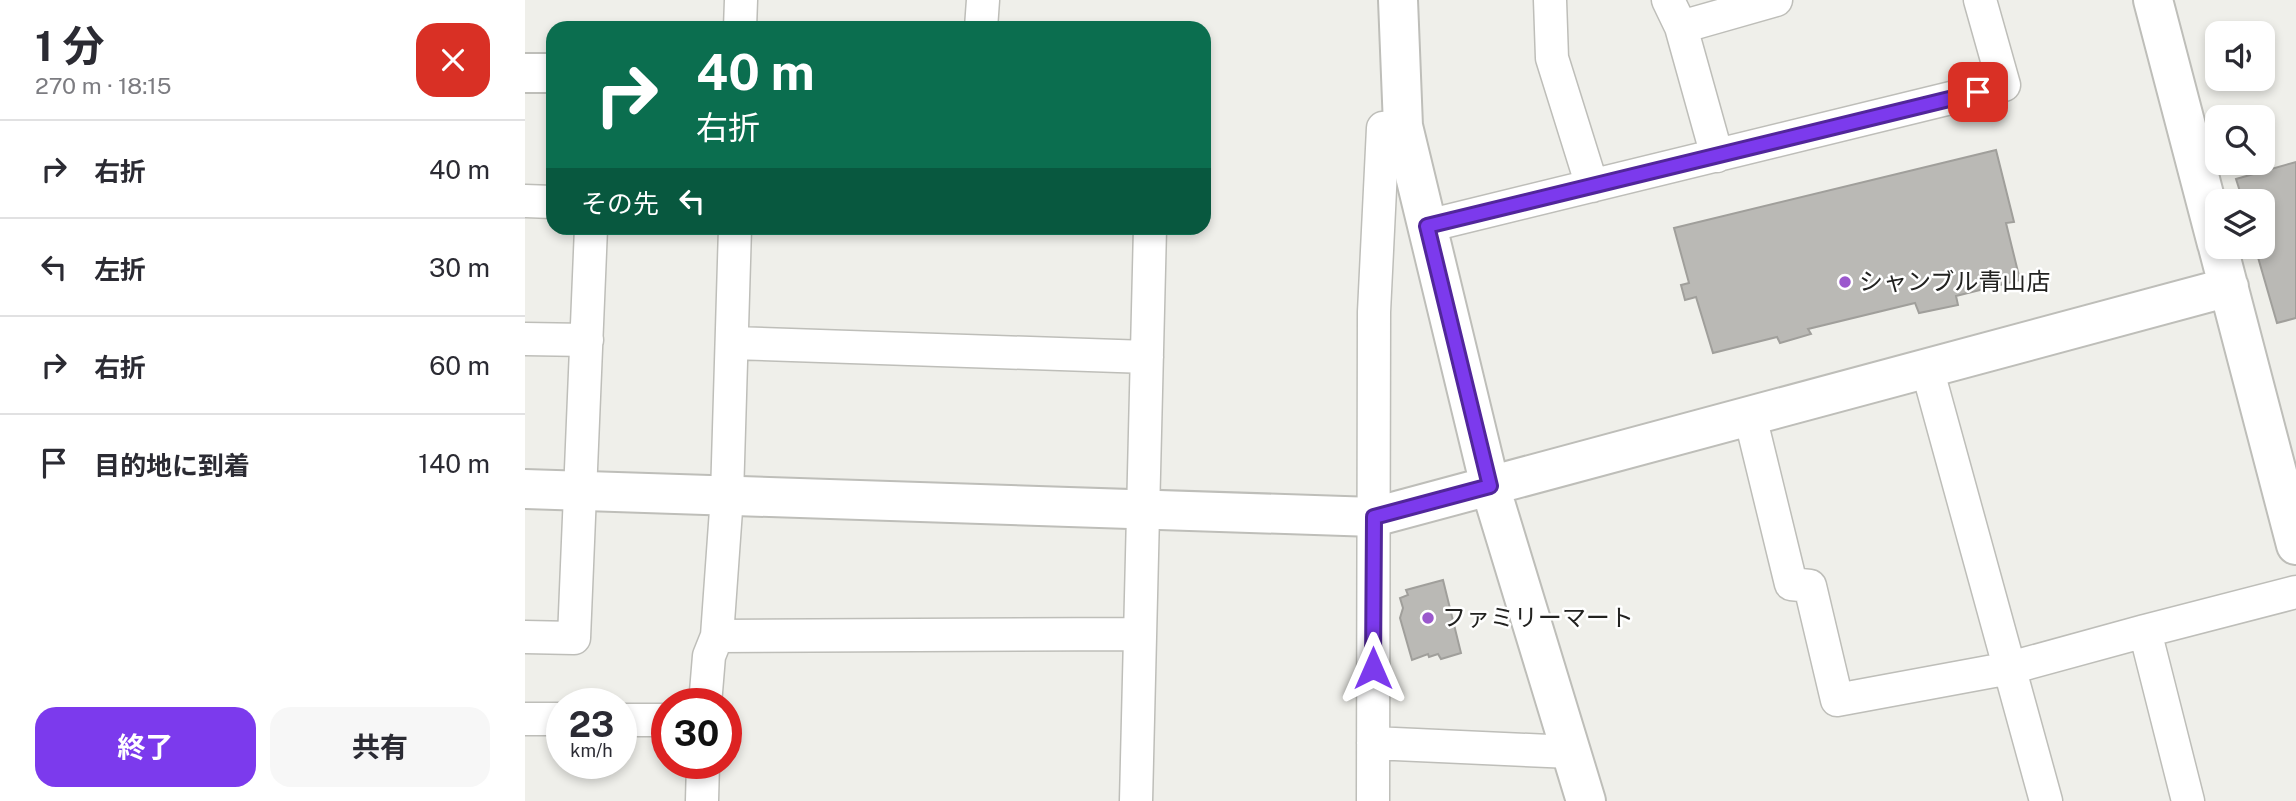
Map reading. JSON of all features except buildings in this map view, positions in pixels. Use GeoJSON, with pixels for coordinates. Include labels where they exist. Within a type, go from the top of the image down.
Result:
{"type":"FeatureCollection","features":[{"type":"Feature","properties":{"kind":"street"},"geometry":{"type":"LineString","coordinates":[[740,21],[741,0]]}},
{"type":"Feature","properties":{"kind":"street"},"geometry":{"type":"LineString","coordinates":[[981,21],[982,0]]}},
{"type":"Feature","properties":{"kind":"street"},"geometry":{"type":"LineString","coordinates":[[1398,0],[1403,126],[1490,486],[1586,801]]}},
{"type":"Feature","properties":{"kind":"street"},"geometry":{"type":"LineString","coordinates":[[1550,0],[1552,58],[1592,186]]}},
{"type":"Feature","properties":{"kind":"street"},"geometry":{"type":"LineString","coordinates":[[1717,156],[1675,13],[1776,0]]}},
{"type":"Feature","properties":{"kind":"street"},"geometry":{"type":"LineString","coordinates":[[1427,226],[2004,85],[1980,0]]}},
{"type":"Feature","properties":{"kind":"street"},"geometry":{"type":"LineString","coordinates":[[2153,0],[2205,196]]}},
{"type":"Feature","properties":{"kind":"street"},"geometry":{"type":"LineString","coordinates":[[525,72],[546,74]]}},
{"type":"Feature","properties":{"kind":"street"},"geometry":{"type":"LineString","coordinates":[[1373,801],[1374,312],[1383,128],[1403,126]]}},
{"type":"Feature","properties":{"kind":"street"},"geometry":{"type":"LineString","coordinates":[[525,201],[546,202]]}},
{"type":"Feature","properties":{"kind":"street"},"geometry":{"type":"LineString","coordinates":[[525,637],[574,638],[591,235]]}},
{"type":"Feature","properties":{"kind":"street"},"geometry":{"type":"LineString","coordinates":[[706,688],[709,656],[717,636],[727,496],[734,235]]}},
{"type":"Feature","properties":{"kind":"street"},"geometry":{"type":"LineString","coordinates":[[1136,801],[1150,235]]}},
{"type":"Feature","properties":{"kind":"street"},"geometry":{"type":"LineString","coordinates":[[2222,259],[2296,545]]}},
{"type":"Feature","properties":{"kind":"street"},"geometry":{"type":"LineString","coordinates":[[525,489],[1374,517],[2229,287]]}},
{"type":"Feature","properties":{"kind":"street"},"geometry":{"type":"LineString","coordinates":[[525,339],[587,340]]}},
{"type":"Feature","properties":{"kind":"street"},"geometry":{"type":"LineString","coordinates":[[732,343],[1147,357]]}},
{"type":"Feature","properties":{"kind":"street"},"geometry":{"type":"LineString","coordinates":[[1927,368],[2046,801]]}},
{"type":"Feature","properties":{"kind":"street"},"geometry":{"type":"LineString","coordinates":[[1750,416],[1791,584],[1810,586],[1837,700],[2010,668],[2296,592]]}},
{"type":"Feature","properties":{"kind":"street"},"geometry":{"type":"LineString","coordinates":[[2145,631],[2188,801]]}},
{"type":"Feature","properties":{"kind":"street"},"geometry":{"type":"LineString","coordinates":[[717,636],[1140,634]]}},
{"type":"Feature","properties":{"kind":"street"},"geometry":{"type":"LineString","coordinates":[[525,719],[546,719]]}},
{"type":"Feature","properties":{"kind":"street"},"geometry":{"type":"LineString","coordinates":[[1373,743],[1571,752]]}},
{"type":"Feature","properties":{"kind":"street"},"geometry":{"type":"LineString","coordinates":[[702,801],[703,779]]}},
{"type":"Feature","properties":{"kind":"place","name":"シャンブル青山店"},"geometry":{"type":"Point","coordinates":[1845,282]}},
{"type":"Feature","properties":{"kind":"place","name":"ファミリーマート"},"geometry":{"type":"Point","coordinates":[1428,618]}},
{"type":"Feature","properties":{"kind":"route"},"geometry":{"type":"LineString","coordinates":[[1373,668],[1374,517],[1490,486],[1427,226],[1978,92]]}}]}
